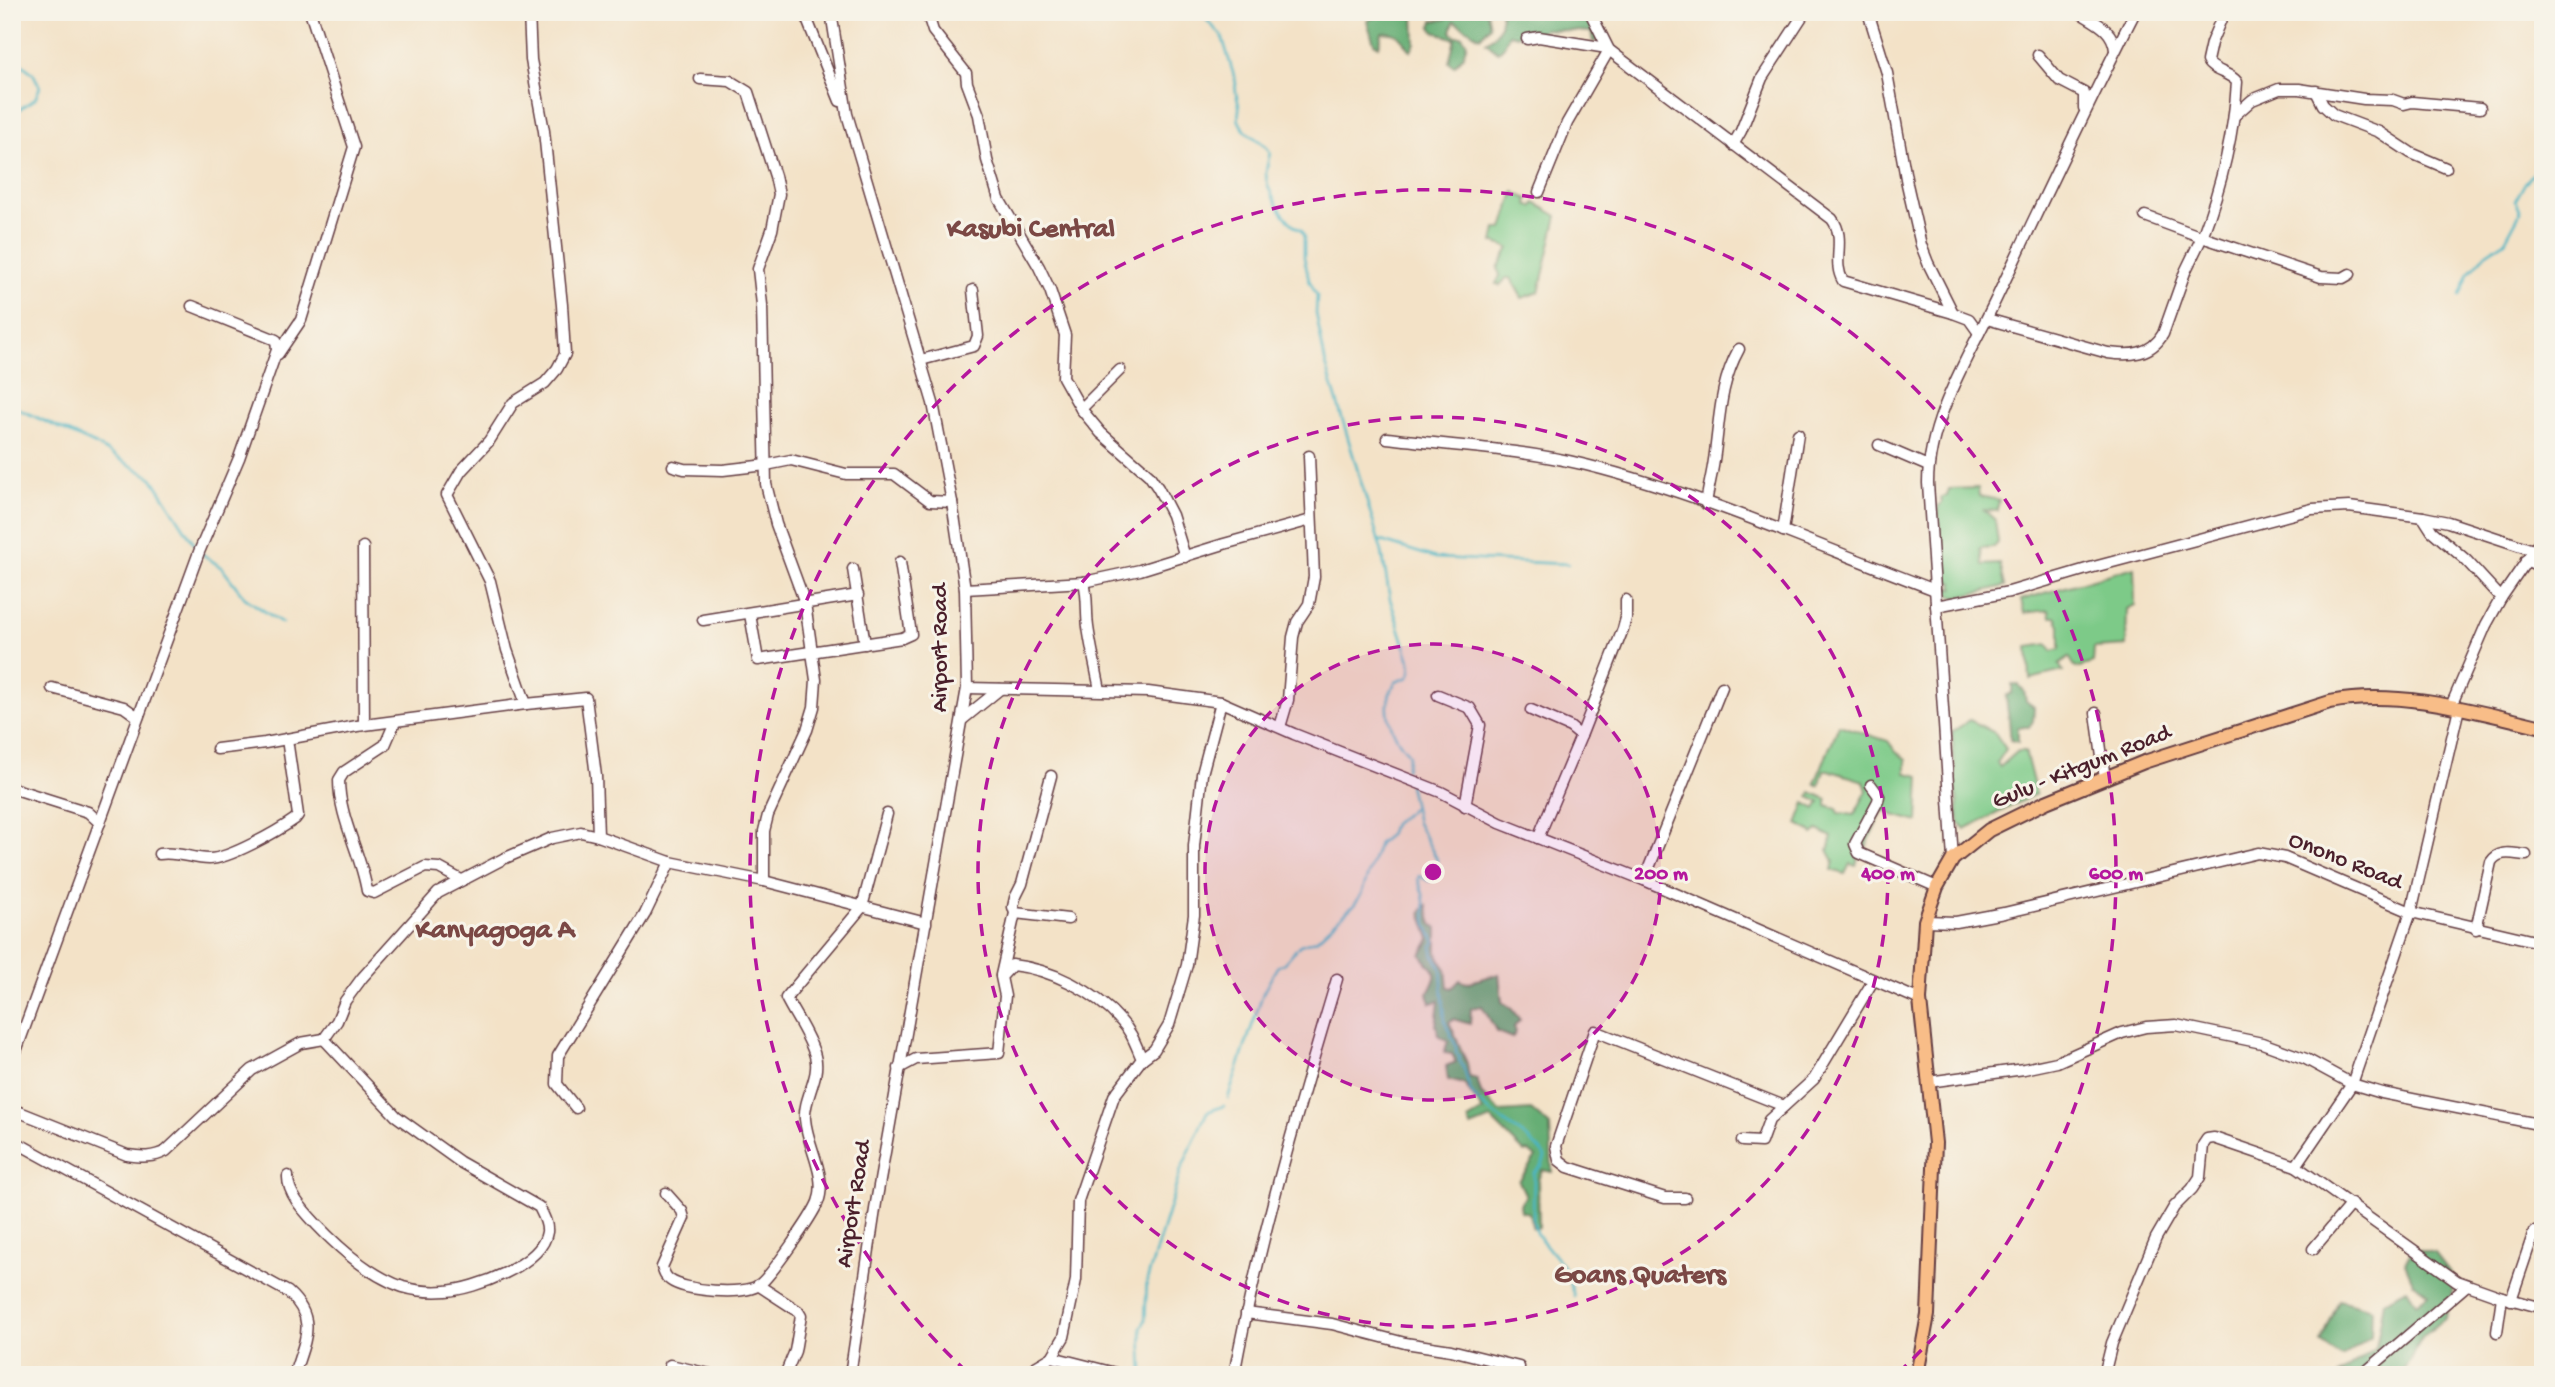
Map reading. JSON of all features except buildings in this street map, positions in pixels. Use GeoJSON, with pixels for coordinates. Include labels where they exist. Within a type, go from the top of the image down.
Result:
{"type":"FeatureCollection","features":[{"type":"Feature","properties":{"kind":"main road","name":"Gulu - Kitgum Road"},"geometry":{"type":"LineString","coordinates":[[1917,1375],[1928,1315],[1935,1143],[1920,1000],[1924,921],[1937,887],[1953,859],[1989,830],[2021,813],[2144,762],[2330,702],[2360,696],[2455,707],[2543,727]]}},
{"type":"Feature","properties":{"kind":"street"},"geometry":{"type":"LineString","coordinates":[[12,1062],[199,552],[239,458],[276,357],[301,320],[354,146],[310,12]]}},
{"type":"Feature","properties":{"kind":"street"},"geometry":{"type":"LineString","coordinates":[[526,704],[507,650],[490,581],[447,495],[461,471],[497,430],[513,403],[545,383],[565,355],[545,148],[531,60],[529,12]]}},
{"type":"Feature","properties":{"kind":"street"},"geometry":{"type":"LineString","coordinates":[[804,12],[846,114]]}},
{"type":"Feature","properties":{"kind":"street","name":"Airport Road"},"geometry":{"type":"LineString","coordinates":[[831,12],[846,114],[933,402],[965,589],[967,688],[899,1068],[850,1375]]}},
{"type":"Feature","properties":{"kind":"street"},"geometry":{"type":"LineString","coordinates":[[927,12],[933,31],[966,73],[999,199],[1050,290],[1065,335],[1063,377],[1081,409],[1101,433],[1149,475],[1172,515],[1185,557]]}},
{"type":"Feature","properties":{"kind":"street"},"geometry":{"type":"LineString","coordinates":[[1590,12],[1608,49]]}},
{"type":"Feature","properties":{"kind":"street"},"geometry":{"type":"LineString","coordinates":[[1732,145],[1741,131],[1762,78],[1805,12]]}},
{"type":"Feature","properties":{"kind":"street"},"geometry":{"type":"LineString","coordinates":[[1868,12],[1888,73],[1906,184],[1921,245],[1953,313]]}},
{"type":"Feature","properties":{"kind":"street"},"geometry":{"type":"LineString","coordinates":[[1874,29],[1879,12]]}},
{"type":"Feature","properties":{"kind":"street"},"geometry":{"type":"LineString","coordinates":[[2079,12],[2108,30],[2114,39],[2115,51]]}},
{"type":"Feature","properties":{"kind":"street"},"geometry":{"type":"LineString","coordinates":[[1953,859],[1928,466],[1937,425],[2084,113],[2135,12]]}},
{"type":"Feature","properties":{"kind":"street"},"geometry":{"type":"LineString","coordinates":[[1987,319],[2122,355],[2145,351],[2159,342],[2216,196],[2234,116],[2237,82],[2231,76],[2209,66],[2207,61],[2211,43],[2224,12]]}},
{"type":"Feature","properties":{"kind":"street"},"geometry":{"type":"LineString","coordinates":[[1527,39],[1539,37],[1608,49],[1616,53],[1732,145],[1832,219],[1840,232],[1839,273],[1843,282],[1953,313],[1969,319],[1979,333]]}},
{"type":"Feature","properties":{"kind":"street"},"geometry":{"type":"LineString","coordinates":[[1539,192],[1567,123],[1608,49]]}},
{"type":"Feature","properties":{"kind":"street"},"geometry":{"type":"LineString","coordinates":[[2038,55],[2060,80],[2084,93],[2084,113]]}},
{"type":"Feature","properties":{"kind":"street"},"geometry":{"type":"LineString","coordinates":[[700,79],[730,81],[748,92],[772,163],[779,194],[772,230],[758,269],[762,305],[766,484],[776,524],[805,603],[816,680],[814,707],[807,730],[768,815],[764,831],[764,881]]}},
{"type":"Feature","properties":{"kind":"street"},"geometry":{"type":"LineString","coordinates":[[2234,116],[2252,100],[2278,89],[2393,100],[2404,104],[2412,102],[2480,108]]}},
{"type":"Feature","properties":{"kind":"street"},"geometry":{"type":"LineString","coordinates":[[2316,91],[2323,105],[2334,115],[2379,132],[2412,153],[2446,168]]}},
{"type":"Feature","properties":{"kind":"street"},"geometry":{"type":"LineString","coordinates":[[2146,216],[2321,276],[2337,279],[2350,274]]}},
{"type":"Feature","properties":{"kind":"street"},"geometry":{"type":"LineString","coordinates":[[921,360],[974,346],[978,335],[973,290]]}},
{"type":"Feature","properties":{"kind":"street"},"geometry":{"type":"LineString","coordinates":[[192,306],[276,340],[276,357]]}},
{"type":"Feature","properties":{"kind":"street"},"geometry":{"type":"LineString","coordinates":[[1706,503],[1721,395],[1732,362],[1740,349]]}},
{"type":"Feature","properties":{"kind":"street"},"geometry":{"type":"LineString","coordinates":[[1081,409],[1120,370]]}},
{"type":"Feature","properties":{"kind":"street"},"geometry":{"type":"LineString","coordinates":[[1783,531],[1798,434]]}},
{"type":"Feature","properties":{"kind":"street"},"geometry":{"type":"LineString","coordinates":[[1387,438],[1497,449],[1583,465],[1633,478],[1783,531],[1935,590]]}},
{"type":"Feature","properties":{"kind":"street"},"geometry":{"type":"LineString","coordinates":[[1879,444],[1928,466]]}},
{"type":"Feature","properties":{"kind":"street"},"geometry":{"type":"LineString","coordinates":[[1280,727],[1288,700],[1293,637],[1297,622],[1309,604],[1314,576],[1309,456]]}},
{"type":"Feature","properties":{"kind":"street"},"geometry":{"type":"LineString","coordinates":[[673,466],[684,469],[723,470],[791,460],[846,474],[894,474],[930,501],[952,502]]}},
{"type":"Feature","properties":{"kind":"street"},"geometry":{"type":"LineString","coordinates":[[1936,606],[2009,592],[2312,509],[2349,507],[2423,517],[2448,522],[2533,550]]}},
{"type":"Feature","properties":{"kind":"street"},"geometry":{"type":"LineString","coordinates":[[2423,517],[2432,531],[2466,560],[2501,598]]}},
{"type":"Feature","properties":{"kind":"street"},"geometry":{"type":"LineString","coordinates":[[965,589],[1084,582],[1140,570],[1311,520]]}},
{"type":"Feature","properties":{"kind":"street"},"geometry":{"type":"LineString","coordinates":[[2296,1166],[2352,1084],[2411,912],[2455,707],[2486,625],[2543,537]]}},
{"type":"Feature","properties":{"kind":"street"},"geometry":{"type":"LineString","coordinates":[[363,547],[364,725]]}},
{"type":"Feature","properties":{"kind":"street"},"geometry":{"type":"LineString","coordinates":[[2526,560],[2543,568]]}},
{"type":"Feature","properties":{"kind":"street"},"geometry":{"type":"LineString","coordinates":[[750,614],[758,660],[902,638],[911,634],[900,562]]}},
{"type":"Feature","properties":{"kind":"street"},"geometry":{"type":"LineString","coordinates":[[853,569],[865,644]]}},
{"type":"Feature","properties":{"kind":"street"},"geometry":{"type":"LineString","coordinates":[[1084,582],[1089,606],[1091,644],[1100,690]]}},
{"type":"Feature","properties":{"kind":"street"},"geometry":{"type":"LineString","coordinates":[[703,620],[858,595]]}},
{"type":"Feature","properties":{"kind":"street"},"geometry":{"type":"LineString","coordinates":[[1538,838],[1622,629],[1626,618],[1626,600]]}},
{"type":"Feature","properties":{"kind":"street"},"geometry":{"type":"LineString","coordinates":[[1644,880],[1722,687]]}},
{"type":"Feature","properties":{"kind":"street"},"geometry":{"type":"LineString","coordinates":[[52,688],[124,707],[138,717]]}},
{"type":"Feature","properties":{"kind":"street"},"geometry":{"type":"LineString","coordinates":[[967,688],[1100,690],[1179,695],[1221,702],[1441,792],[1465,806],[1538,838],[1644,880],[1920,1000]]}},
{"type":"Feature","properties":{"kind":"street"},"geometry":{"type":"LineString","coordinates":[[963,719],[1001,689]]}},
{"type":"Feature","properties":{"kind":"street"},"geometry":{"type":"LineString","coordinates":[[1438,695],[1470,708],[1480,725],[1465,806]]}},
{"type":"Feature","properties":{"kind":"street"},"geometry":{"type":"LineString","coordinates":[[217,749],[364,725],[586,698],[596,776],[598,836]]}},
{"type":"Feature","properties":{"kind":"street"},"geometry":{"type":"LineString","coordinates":[[1031,1375],[1035,1367],[1052,1357],[1064,1337],[1078,1268],[1076,1235],[1079,1200],[1114,1096],[1142,1059],[1154,1050],[1168,1025],[1187,965],[1193,925],[1194,846],[1202,775],[1221,702]]}},
{"type":"Feature","properties":{"kind":"street"},"geometry":{"type":"LineString","coordinates":[[1531,710],[1570,727],[1581,736]]}},
{"type":"Feature","properties":{"kind":"street"},"geometry":{"type":"LineString","coordinates":[[2096,713],[2105,779]]}},
{"type":"Feature","properties":{"kind":"street"},"geometry":{"type":"LineString","coordinates":[[395,722],[385,745],[344,772],[339,780],[346,824],[360,860],[367,891],[374,893],[425,867],[439,868],[461,880]]}},
{"type":"Feature","properties":{"kind":"street"},"geometry":{"type":"LineString","coordinates":[[159,854],[210,859],[219,857],[267,837],[295,819],[298,815],[287,739]]}},
{"type":"Feature","properties":{"kind":"street"},"geometry":{"type":"LineString","coordinates":[[899,1068],[916,1059],[999,1053],[1005,996],[1001,977],[1015,913],[1013,908],[1051,776]]}},
{"type":"Feature","properties":{"kind":"street"},"geometry":{"type":"LineString","coordinates":[[1871,785],[1876,790],[1878,801],[1855,844],[1859,853],[1937,887]]}},
{"type":"Feature","properties":{"kind":"street"},"geometry":{"type":"LineString","coordinates":[[12,788],[88,812],[100,823]]}},
{"type":"Feature","properties":{"kind":"street"},"geometry":{"type":"LineString","coordinates":[[666,1193],[677,1203],[684,1218],[662,1267],[664,1276],[690,1288],[743,1290],[758,1285],[813,1212],[821,1193],[820,1181],[804,1107],[816,1065],[815,1055],[786,999],[862,907],[887,814]]}},
{"type":"Feature","properties":{"kind":"street"},"geometry":{"type":"LineString","coordinates":[[12,1109],[127,1155],[154,1156],[166,1151],[252,1070],[301,1043],[324,1039],[337,1021],[345,1001],[405,927],[438,893],[503,859],[552,838],[581,832],[670,862],[764,881],[926,923]]}},
{"type":"Feature","properties":{"kind":"street","name":"Onono Road"},"geometry":{"type":"LineString","coordinates":[[1924,921],[1956,922],[2004,913],[2258,853],[2286,858],[2411,912],[2543,943]]}},
{"type":"Feature","properties":{"kind":"street"},"geometry":{"type":"LineString","coordinates":[[2476,929],[2491,862],[2496,855],[2526,855]]}},
{"type":"Feature","properties":{"kind":"street"},"geometry":{"type":"LineString","coordinates":[[576,1108],[557,1084],[558,1056],[645,915],[670,862]]}},
{"type":"Feature","properties":{"kind":"street"},"geometry":{"type":"LineString","coordinates":[[1015,913],[1068,919]]}},
{"type":"Feature","properties":{"kind":"street"},"geometry":{"type":"LineString","coordinates":[[1001,977],[1012,965],[1071,983],[1122,1022],[1133,1037],[1142,1059]]}},
{"type":"Feature","properties":{"kind":"street"},"geometry":{"type":"LineString","coordinates":[[1234,1375],[1246,1313],[1300,1104],[1338,979]]}},
{"type":"Feature","properties":{"kind":"street"},"geometry":{"type":"LineString","coordinates":[[1742,1141],[1760,1142],[1769,1119],[1814,1079],[1873,981]]}},
{"type":"Feature","properties":{"kind":"street"},"geometry":{"type":"LineString","coordinates":[[1928,1082],[2057,1062],[2122,1032],[2146,1027],[2176,1026],[2262,1042],[2306,1059],[2352,1084],[2382,1093],[2543,1125]]}},
{"type":"Feature","properties":{"kind":"street"},"geometry":{"type":"LineString","coordinates":[[1685,1198],[1665,1198],[1568,1167],[1559,1160],[1556,1146],[1595,1031],[1784,1106]]}},
{"type":"Feature","properties":{"kind":"street"},"geometry":{"type":"LineString","coordinates":[[288,1176],[287,1182],[302,1210],[326,1235],[361,1265],[403,1287],[447,1291],[491,1280],[530,1257],[542,1244],[547,1232],[546,1220],[539,1207],[460,1162],[396,1116],[324,1039]]}},
{"type":"Feature","properties":{"kind":"street"},"geometry":{"type":"LineString","coordinates":[[2104,1375],[2112,1343],[2156,1238],[2174,1207],[2200,1177],[2203,1145],[2207,1139],[2214,1138],[2296,1166],[2457,1281],[2543,1308]]}},
{"type":"Feature","properties":{"kind":"street"},"geometry":{"type":"LineString","coordinates":[[12,1140],[297,1300],[307,1318],[307,1331],[294,1375]]}},
{"type":"Feature","properties":{"kind":"street"},"geometry":{"type":"LineString","coordinates":[[2313,1250],[2351,1204]]}},
{"type":"Feature","properties":{"kind":"street"},"geometry":{"type":"LineString","coordinates":[[2497,1332],[2507,1298],[2534,1232]]}},
{"type":"Feature","properties":{"kind":"street"},"geometry":{"type":"LineString","coordinates":[[758,1285],[801,1316],[795,1352],[785,1375]]}},
{"type":"Feature","properties":{"kind":"street"},"geometry":{"type":"LineString","coordinates":[[2366,1374],[2467,1285]]}},
{"type":"Feature","properties":{"kind":"street"},"geometry":{"type":"LineString","coordinates":[[1246,1313],[1332,1324],[1405,1343],[1451,1350],[1519,1367]]}},
{"type":"Feature","properties":{"kind":"street"},"geometry":{"type":"LineString","coordinates":[[1052,1357],[1123,1375]]}},
{"type":"Feature","properties":{"kind":"street"},"geometry":{"type":"LineString","coordinates":[[670,1365],[714,1375]]}},
{"type":"Feature","properties":{"kind":"green space"},"geometry":{"type":"Polygon","coordinates":[[[1379,12],[1414,12],[1415,43],[1411,51],[1399,36],[1392,33],[1382,33],[1379,46],[1374,43],[1367,21],[1379,12]]]}},
{"type":"Feature","properties":{"kind":"green space"},"geometry":{"type":"Polygon","coordinates":[[[1450,12],[1487,12],[1490,26],[1480,37],[1454,21],[1451,32],[1462,36],[1467,43],[1463,56],[1454,66],[1449,62],[1455,39],[1435,32],[1431,27],[1433,21],[1446,19],[1450,12]]]}},
{"type":"Feature","properties":{"kind":"green space"},"geometry":{"type":"Polygon","coordinates":[[[1501,12],[1587,12],[1600,39],[1593,42],[1591,32],[1545,29],[1537,35],[1525,30],[1517,36],[1509,34],[1498,52],[1486,42],[1498,30],[1501,12]]]}},
{"type":"Feature","properties":{"kind":"green space"},"geometry":{"type":"Polygon","coordinates":[[[1514,192],[1528,199],[1527,204],[1533,207],[1535,203],[1557,216],[1539,292],[1522,298],[1511,278],[1506,278],[1500,286],[1496,284],[1500,276],[1498,268],[1509,248],[1493,242],[1496,229],[1503,229],[1514,192]]]}},
{"type":"Feature","properties":{"kind":"green space"},"geometry":{"type":"Polygon","coordinates":[[[1978,488],[1979,496],[1999,500],[1997,511],[1984,510],[1995,520],[1998,543],[1994,547],[1980,548],[1983,565],[2000,564],[2005,586],[1956,598],[1946,593],[1946,590],[1954,588],[1953,582],[1944,582],[1938,506],[1942,503],[1941,497],[1947,496],[1949,489],[1978,488]]]}},
{"type":"Feature","properties":{"kind":"green space"},"geometry":{"type":"Polygon","coordinates":[[[2134,567],[2135,605],[2127,609],[2126,646],[2094,648],[2093,663],[2076,668],[2069,657],[2059,664],[2063,671],[2030,679],[2028,647],[2048,644],[2052,651],[2060,649],[2060,625],[2056,617],[2050,617],[2049,610],[2024,613],[2021,600],[2134,567]]]}},
{"type":"Feature","properties":{"kind":"green space"},"geometry":{"type":"Polygon","coordinates":[[[2012,685],[2019,685],[2024,691],[2026,701],[2034,707],[2033,721],[2029,727],[2018,727],[2018,742],[2010,740],[2006,696],[2012,693],[2012,685]]]}},
{"type":"Feature","properties":{"kind":"green space"},"geometry":{"type":"Polygon","coordinates":[[[1970,720],[1995,733],[2006,749],[1997,763],[2000,767],[2018,751],[2025,751],[2036,794],[1965,829],[1959,823],[1952,732],[1970,720]]]}},
{"type":"Feature","properties":{"kind":"green space"},"geometry":{"type":"Polygon","coordinates":[[[1839,725],[1888,741],[1896,752],[1906,759],[1906,773],[1920,776],[1918,822],[1893,815],[1883,809],[1866,847],[1861,846],[1856,866],[1850,864],[1845,874],[1832,870],[1834,861],[1828,850],[1832,837],[1818,830],[1813,834],[1797,824],[1805,803],[1816,809],[1820,802],[1809,797],[1811,792],[1827,799],[1827,805],[1837,809],[1839,813],[1854,815],[1867,791],[1864,781],[1828,770],[1824,770],[1819,786],[1815,783],[1839,725]]]}},
{"type":"Feature","properties":{"kind":"green space"},"geometry":{"type":"Polygon","coordinates":[[[1427,905],[1432,924],[1437,928],[1437,952],[1446,969],[1448,987],[1452,988],[1460,980],[1466,983],[1499,974],[1502,1002],[1510,1007],[1520,1020],[1514,1027],[1516,1032],[1512,1038],[1497,1032],[1482,1006],[1471,1008],[1470,1024],[1453,1019],[1449,1022],[1467,1063],[1469,1077],[1477,1079],[1481,1093],[1500,1112],[1531,1110],[1550,1126],[1552,1172],[1542,1170],[1538,1180],[1539,1227],[1533,1229],[1529,1213],[1521,1211],[1520,1204],[1526,1196],[1519,1181],[1536,1157],[1529,1151],[1524,1152],[1491,1119],[1471,1127],[1468,1120],[1483,1111],[1464,1084],[1448,1080],[1446,1066],[1456,1062],[1452,1054],[1444,1053],[1448,1041],[1439,1035],[1436,1025],[1439,1001],[1430,1003],[1428,993],[1435,972],[1421,955],[1430,939],[1421,912],[1427,905]]]}},
{"type":"Feature","properties":{"kind":"green space"},"geometry":{"type":"Polygon","coordinates":[[[2413,1248],[2435,1253],[2455,1279],[2446,1318],[2423,1336],[2401,1375],[2339,1375],[2376,1348],[2384,1301],[2407,1289],[2416,1303],[2428,1294],[2413,1282],[2405,1263],[2413,1248]]]}},
{"type":"Feature","properties":{"kind":"green space"},"geometry":{"type":"Polygon","coordinates":[[[2339,1300],[2372,1309],[2371,1337],[2342,1357],[2321,1343],[2339,1300]]]}},
{"type":"Feature","properties":{"kind":"waterway"},"geometry":{"type":"LineString","coordinates":[[1199,12],[1222,36],[1236,83],[1239,121],[1245,131],[1270,152],[1266,174],[1273,197],[1283,214],[1301,230],[1304,237],[1304,257],[1309,280],[1317,296],[1316,313],[1325,361],[1382,552],[1390,599],[1410,661],[1409,677],[1396,682],[1388,701],[1392,729],[1409,754],[1406,769]]}},
{"type":"Feature","properties":{"kind":"waterway"},"geometry":{"type":"LineString","coordinates":[[12,38],[21,64],[33,73],[40,87],[35,99],[12,114]]}},
{"type":"Feature","properties":{"kind":"waterway"},"geometry":{"type":"LineString","coordinates":[[2460,295],[2469,273],[2488,252],[2505,241],[2520,213],[2515,201],[2525,183],[2543,162]]}},
{"type":"Feature","properties":{"kind":"waterway"},"geometry":{"type":"LineString","coordinates":[[12,406],[96,445],[152,478],[197,548]]}},
{"type":"Feature","properties":{"kind":"waterway"},"geometry":{"type":"LineString","coordinates":[[1378,540],[1436,558],[1568,564]]}},
{"type":"Feature","properties":{"kind":"waterway"},"geometry":{"type":"LineString","coordinates":[[201,553],[222,568],[245,598],[282,623]]}},
{"type":"Feature","properties":{"kind":"waterway"},"geometry":{"type":"LineString","coordinates":[[1409,784],[1417,823],[1437,859],[1433,879],[1429,881],[1419,876],[1418,879],[1427,925],[1435,942],[1432,946],[1434,956],[1441,968],[1445,1022],[1473,1095],[1531,1142],[1545,1157],[1534,1173],[1533,1220],[1536,1233],[1566,1270],[1574,1296]]}},
{"type":"Feature","properties":{"kind":"waterway"},"geometry":{"type":"LineString","coordinates":[[1228,1098],[1263,993],[1277,967],[1300,945],[1316,940],[1354,905],[1361,895],[1379,843],[1389,835],[1393,824],[1414,807]]}},
{"type":"Feature","properties":{"kind":"waterway"},"geometry":{"type":"LineString","coordinates":[[1143,1371],[1141,1328],[1145,1321],[1147,1280],[1181,1170],[1207,1112],[1224,1106]]}},
{"type":"Feature","properties":{"kind":"district","name":"Kasubi Central"},"geometry":{"type":"Point","coordinates":[1031,230]}},
{"type":"Feature","properties":{"kind":"district","name":"Kanyagoga A"},"geometry":{"type":"Point","coordinates":[495,931]}},
{"type":"Feature","properties":{"kind":"district","name":"Goans Quaters"},"geometry":{"type":"Point","coordinates":[1640,1276]}}]}
